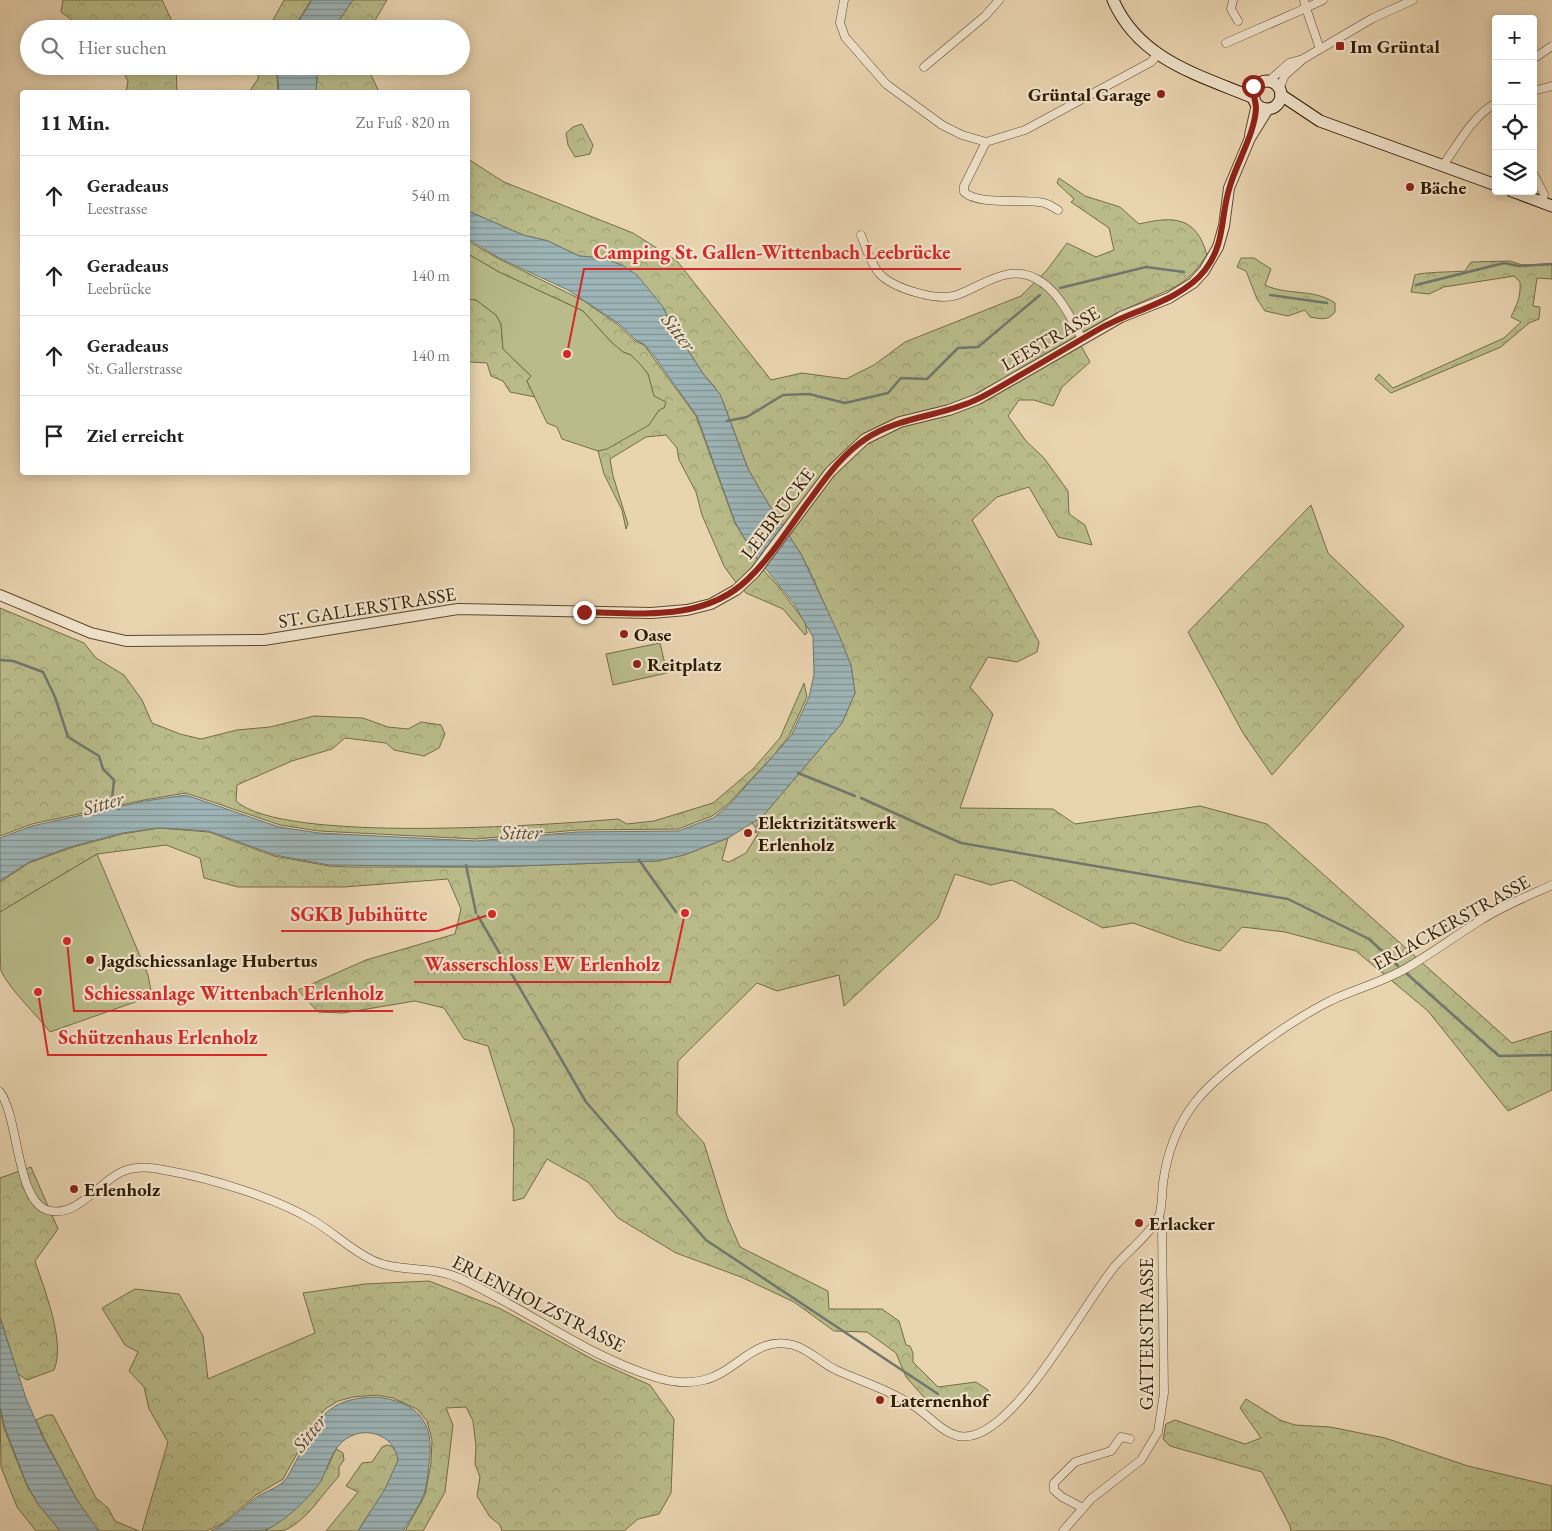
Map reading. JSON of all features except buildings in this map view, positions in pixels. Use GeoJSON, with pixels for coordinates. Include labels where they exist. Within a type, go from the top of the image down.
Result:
{"type":"FeatureCollection","features":[{"type":"Feature","properties":{"kind":"main road"},"geometry":{"type":"LineString","coordinates":[[1113,0],[1137,36],[1158,54],[1183,70],[1221,84],[1263,104],[1308,115],[1492,184]]}},
{"type":"Feature","properties":{"kind":"main road"},"geometry":{"type":"LineString","coordinates":[[1221,84],[1263,84],[1280,92],[1308,115]]}},
{"type":"Feature","properties":{"kind":"main road"},"geometry":{"type":"LineString","coordinates":[[1263,84],[1263,104]]}},
{"type":"Feature","properties":{"kind":"main road"},"geometry":{"type":"LineString","coordinates":[[1263,104],[1280,92]]}},
{"type":"Feature","properties":{"kind":"main road"},"geometry":{"type":"LineString","coordinates":[[1523,195],[1547,204]]}},
{"type":"Feature","properties":{"kind":"street"},"geometry":{"type":"LineString","coordinates":[[844,0],[840,23],[844,37],[886,84],[942,125],[962,135],[986,142],[1025,130],[1151,62],[1158,54]]}},
{"type":"Feature","properties":{"kind":"street"},"geometry":{"type":"LineString","coordinates":[[924,67],[985,16],[999,0]]}},
{"type":"Feature","properties":{"kind":"street"},"geometry":{"type":"LineString","coordinates":[[1233,0],[1231,9],[1238,21]]}},
{"type":"Feature","properties":{"kind":"street"},"geometry":{"type":"LineString","coordinates":[[1304,0],[1320,50]]}},
{"type":"Feature","properties":{"kind":"street"},"geometry":{"type":"LineString","coordinates":[[1226,43],[1323,0]]}},
{"type":"Feature","properties":{"kind":"street"},"geometry":{"type":"LineString","coordinates":[[1263,84],[1284,67],[1320,50],[1373,18],[1413,0]]}},
{"type":"Feature","properties":{"kind":"street"},"geometry":{"type":"LineString","coordinates":[[1537,56],[1552,46]]}},
{"type":"Feature","properties":{"kind":"street"},"geometry":{"type":"LineString","coordinates":[[1280,92],[1285,75],[1303,59]]}},
{"type":"Feature","properties":{"kind":"street"},"geometry":{"type":"LineString","coordinates":[[1537,90],[1552,86]]}},
{"type":"Feature","properties":{"kind":"street","name":"LEESTRASSE"},"geometry":{"type":"LineString","coordinates":[[839,462],[855,447],[880,430],[978,399],[1121,317],[1182,291],[1204,271],[1213,259],[1221,239],[1229,188],[1263,104]]}},
{"type":"Feature","properties":{"kind":"street"},"geometry":{"type":"LineString","coordinates":[[1446,167],[1446,161],[1473,123],[1493,105]]}},
{"type":"Feature","properties":{"kind":"street"},"geometry":{"type":"LineString","coordinates":[[986,142],[964,186],[964,192],[968,196],[989,200],[1045,203],[1058,210]]}},
{"type":"Feature","properties":{"kind":"street"},"geometry":{"type":"LineString","coordinates":[[1537,181],[1547,204]]}},
{"type":"Feature","properties":{"kind":"street"},"geometry":{"type":"LineString","coordinates":[[861,235],[870,258],[880,275],[894,284],[934,297],[956,295],[993,277],[1010,274],[1026,276],[1042,283],[1064,306],[1082,339]]}},
{"type":"Feature","properties":{"kind":"street","name":"LEEBRÜCKE"},"geometry":{"type":"LineString","coordinates":[[742,584],[767,558],[839,462]]}},
{"type":"Feature","properties":{"kind":"street","name":"ST. GALLERSTRASSE"},"geometry":{"type":"LineString","coordinates":[[0,595],[109,639],[126,641],[225,641],[282,638],[458,609],[677,612],[711,604],[742,584]]}},
{"type":"Feature","properties":{"kind":"street","name":"ERLACKERSTRASSE"},"geometry":{"type":"LineString","coordinates":[[1159,1217],[1167,1158],[1175,1135],[1193,1106],[1217,1080],[1305,1014],[1351,992],[1400,972],[1484,918],[1552,885]]}},
{"type":"Feature","properties":{"kind":"street","name":"ERLENHOLZSTRASSE"},"geometry":{"type":"LineString","coordinates":[[0,1092],[8,1106],[24,1178],[37,1201],[46,1209],[52,1210],[73,1206],[88,1198],[112,1177],[127,1170],[139,1168],[167,1170],[263,1196],[313,1220],[374,1262],[390,1266],[433,1269],[456,1277],[531,1316],[578,1344],[652,1376],[674,1382],[705,1380],[724,1371],[744,1356],[764,1345],[777,1343],[795,1345],[831,1367],[895,1395],[916,1407],[938,1426],[951,1434],[963,1437],[976,1435],[1004,1417],[1036,1379],[1112,1270],[1159,1217]]}},
{"type":"Feature","properties":{"kind":"street","name":"GATTERSTRASSE"},"geometry":{"type":"LineString","coordinates":[[1063,1531],[1083,1508],[1141,1460],[1152,1445],[1161,1422],[1164,1393],[1164,1312],[1162,1228],[1159,1217]]}},
{"type":"Feature","properties":{"kind":"street"},"geometry":{"type":"LineString","coordinates":[[1083,1508],[1062,1497],[1054,1490],[1054,1483],[1079,1460],[1111,1450],[1121,1438],[1130,1439]]}},
{"type":"Feature","properties":{"kind":"green space"},"geometry":{"type":"Polygon","coordinates":[[[63,0],[162,0],[171,20],[72,20],[61,12],[63,0]]]}},
{"type":"Feature","properties":{"kind":"green space"},"geometry":{"type":"Polygon","coordinates":[[[284,0],[311,0],[299,20],[273,20],[284,0]]]}},
{"type":"Feature","properties":{"kind":"green space"},"geometry":{"type":"Polygon","coordinates":[[[353,0],[387,0],[375,20],[339,20],[353,0]]]}},
{"type":"Feature","properties":{"kind":"green space"},"geometry":{"type":"Polygon","coordinates":[[[125,75],[176,75],[177,90],[126,90],[128,81],[125,75]]]}},
{"type":"Feature","properties":{"kind":"green space"},"geometry":{"type":"Polygon","coordinates":[[[258,75],[277,75],[278,90],[250,90],[258,79],[258,75]]]}},
{"type":"Feature","properties":{"kind":"green space"},"geometry":{"type":"Polygon","coordinates":[[[317,75],[371,75],[378,90],[316,90],[317,75]]]}},
{"type":"Feature","properties":{"kind":"green space"},"geometry":{"type":"Polygon","coordinates":[[[582,124],[593,145],[590,154],[575,157],[568,145],[566,133],[573,127],[582,124]]]}},
{"type":"Feature","properties":{"kind":"green space"},"geometry":{"type":"Polygon","coordinates":[[[470,160],[504,182],[633,233],[677,261],[771,380],[802,373],[846,379],[874,365],[905,342],[1021,296],[1047,270],[1067,243],[1096,257],[1114,250],[1109,228],[1071,202],[1074,199],[1057,183],[1059,178],[1085,196],[1120,207],[1139,224],[1173,220],[1190,226],[1197,233],[1207,255],[1192,274],[1176,286],[1121,311],[1076,337],[1090,362],[1062,387],[1053,406],[1034,400],[1019,400],[1008,416],[1026,441],[1044,458],[1068,491],[1069,514],[1085,525],[1092,545],[1058,537],[1029,487],[997,497],[972,520],[1039,642],[1037,652],[1017,662],[988,657],[970,687],[993,714],[960,808],[1053,809],[1075,824],[1200,806],[1267,824],[1512,1043],[1552,1031],[1552,1090],[1508,1111],[1428,1011],[1356,951],[1285,932],[1242,927],[1220,951],[1186,942],[1133,923],[1103,928],[1012,880],[991,885],[955,874],[938,918],[844,1006],[839,975],[777,991],[757,983],[678,1061],[677,1114],[704,1143],[727,1217],[740,1247],[828,1291],[829,1309],[882,1309],[899,1321],[906,1345],[910,1346],[913,1353],[913,1362],[938,1387],[976,1382],[988,1390],[986,1405],[976,1408],[930,1404],[906,1377],[896,1353],[867,1332],[834,1331],[794,1302],[741,1277],[676,1253],[618,1218],[588,1182],[547,1159],[524,1198],[513,1201],[514,1129],[488,1046],[464,1039],[444,1008],[415,1001],[343,1013],[318,1012],[298,990],[366,960],[455,934],[461,909],[448,879],[344,887],[238,887],[204,878],[200,858],[166,845],[97,854],[0,912],[0,882],[29,863],[70,848],[122,834],[159,828],[209,832],[274,856],[329,866],[348,867],[491,867],[657,861],[684,855],[728,838],[722,860],[729,862],[746,853],[759,832],[752,823],[762,817],[842,723],[855,693],[851,665],[801,554],[748,469],[724,404],[714,386],[704,375],[672,326],[663,307],[601,258],[579,256],[548,241],[523,235],[470,212],[470,160]]]}},
{"type":"Feature","properties":{"kind":"green space"},"geometry":{"type":"Polygon","coordinates":[[[470,242],[499,259],[584,301],[617,324],[635,341],[644,345],[696,416],[735,523],[765,572],[805,622],[807,633],[805,635],[783,609],[746,593],[724,566],[702,515],[696,492],[679,460],[677,448],[666,435],[646,437],[610,459],[613,476],[628,524],[626,529],[622,510],[604,474],[598,451],[640,430],[655,415],[660,400],[654,396],[648,374],[631,355],[623,352],[612,343],[583,311],[499,272],[470,255],[470,242]]]}},
{"type":"Feature","properties":{"kind":"green space"},"geometry":{"type":"Polygon","coordinates":[[[470,255],[499,272],[583,311],[612,343],[623,352],[631,355],[640,364],[648,374],[654,396],[666,402],[664,408],[659,410],[649,425],[607,449],[598,451],[562,439],[557,427],[547,423],[527,381],[531,376],[503,349],[501,324],[496,315],[476,300],[470,299],[470,255]]]}},
{"type":"Feature","properties":{"kind":"green space"},"geometry":{"type":"Polygon","coordinates":[[[1241,258],[1254,258],[1271,269],[1265,285],[1327,298],[1335,303],[1335,312],[1330,317],[1321,319],[1310,317],[1305,310],[1288,316],[1265,311],[1257,299],[1246,271],[1237,267],[1241,258]]]}},
{"type":"Feature","properties":{"kind":"green space"},"geometry":{"type":"Polygon","coordinates":[[[1510,261],[1522,265],[1552,264],[1552,279],[1537,278],[1533,306],[1540,307],[1539,319],[1529,323],[1501,347],[1391,393],[1375,379],[1379,374],[1393,388],[1504,338],[1521,322],[1511,317],[1520,292],[1520,282],[1514,276],[1444,287],[1429,294],[1411,292],[1415,275],[1465,271],[1471,262],[1510,261]]]}},
{"type":"Feature","properties":{"kind":"green space"},"geometry":{"type":"Polygon","coordinates":[[[470,299],[476,300],[496,315],[501,324],[503,349],[531,376],[527,381],[535,397],[510,392],[503,381],[491,376],[487,363],[471,362],[470,299]]]}},
{"type":"Feature","properties":{"kind":"green space"},"geometry":{"type":"Polygon","coordinates":[[[1311,505],[1328,553],[1404,626],[1272,775],[1243,733],[1188,632],[1311,505]]]}},
{"type":"Feature","properties":{"kind":"green space"},"geometry":{"type":"Polygon","coordinates":[[[0,608],[84,643],[96,658],[124,675],[142,700],[152,723],[180,734],[201,739],[237,730],[270,727],[314,716],[363,718],[388,727],[408,729],[421,722],[441,725],[445,734],[439,748],[424,756],[394,750],[386,743],[345,738],[332,749],[292,761],[237,785],[236,801],[263,814],[306,823],[359,827],[418,828],[535,825],[618,819],[627,824],[654,821],[713,803],[753,769],[780,738],[804,683],[807,697],[789,736],[774,755],[727,805],[712,816],[678,829],[577,830],[476,839],[319,831],[280,825],[186,793],[32,824],[0,836],[0,608]]]}},
{"type":"Feature","properties":{"kind":"green space","name":"Reitplatz"},"geometry":{"type":"Polygon","coordinates":[[[660,643],[667,673],[613,685],[606,654],[660,643]]]}},
{"type":"Feature","properties":{"kind":"green space"},"geometry":{"type":"Polygon","coordinates":[[[97,854],[148,975],[152,996],[50,1032],[17,994],[1,971],[0,912],[97,854]]]}},
{"type":"Feature","properties":{"kind":"green space"},"geometry":{"type":"Polygon","coordinates":[[[31,1167],[58,1229],[35,1261],[56,1331],[57,1358],[54,1370],[27,1380],[18,1374],[0,1317],[0,1178],[31,1167]]]}},
{"type":"Feature","properties":{"kind":"green space"},"geometry":{"type":"Polygon","coordinates":[[[429,1281],[501,1309],[594,1360],[650,1385],[674,1419],[671,1493],[659,1514],[638,1519],[624,1531],[502,1531],[500,1525],[490,1517],[477,1496],[480,1477],[475,1464],[476,1447],[473,1421],[466,1407],[446,1408],[453,1425],[445,1492],[423,1531],[405,1531],[425,1495],[431,1463],[432,1440],[427,1421],[417,1409],[393,1398],[376,1395],[353,1397],[338,1401],[325,1409],[314,1423],[283,1479],[256,1495],[222,1524],[206,1531],[142,1531],[168,1442],[149,1409],[144,1387],[129,1371],[138,1352],[125,1345],[102,1308],[135,1289],[179,1294],[203,1336],[208,1379],[315,1333],[303,1293],[365,1284],[429,1281]]]}},
{"type":"Feature","properties":{"kind":"green space"},"geometry":{"type":"Polygon","coordinates":[[[1246,1399],[1280,1420],[1295,1425],[1330,1427],[1385,1438],[1468,1466],[1552,1486],[1552,1531],[1291,1531],[1262,1472],[1170,1446],[1163,1439],[1166,1424],[1175,1420],[1245,1444],[1261,1438],[1240,1408],[1246,1399]]]}},
{"type":"Feature","properties":{"kind":"green space"},"geometry":{"type":"Polygon","coordinates":[[[0,1408],[4,1428],[27,1486],[38,1504],[60,1531],[36,1531],[17,1507],[1,1467],[0,1408]]]}},
{"type":"Feature","properties":{"kind":"green space"},"geometry":{"type":"Polygon","coordinates":[[[47,1415],[53,1415],[96,1498],[108,1508],[115,1521],[139,1531],[100,1531],[97,1529],[77,1500],[36,1420],[47,1415]]]}},
{"type":"Feature","properties":{"kind":"green space"},"geometry":{"type":"Polygon","coordinates":[[[391,1446],[397,1453],[398,1459],[393,1477],[358,1531],[326,1531],[358,1492],[346,1486],[362,1463],[372,1462],[382,1447],[391,1446]]]}},
{"type":"Feature","properties":{"kind":"green space"},"geometry":{"type":"Polygon","coordinates":[[[336,1449],[343,1453],[344,1460],[339,1467],[339,1476],[308,1513],[293,1526],[285,1530],[265,1531],[300,1505],[308,1496],[322,1476],[336,1449]]]}},
{"type":"Feature","properties":{"kind":"water"},"geometry":{"type":"Polygon","coordinates":[[[312,0],[353,0],[339,20],[300,20],[312,0]]]}},
{"type":"Feature","properties":{"kind":"water"},"geometry":{"type":"Polygon","coordinates":[[[278,75],[317,75],[316,90],[279,90],[278,75]]]}},
{"type":"Feature","properties":{"kind":"water"},"geometry":{"type":"Polygon","coordinates":[[[470,212],[523,235],[548,241],[579,256],[601,258],[622,265],[637,275],[663,307],[672,326],[704,375],[720,394],[748,469],[801,554],[839,635],[851,665],[855,693],[842,723],[762,817],[728,838],[684,855],[657,861],[491,867],[329,865],[275,855],[209,831],[159,828],[122,833],[70,847],[29,862],[0,881],[0,838],[32,826],[145,801],[186,795],[279,827],[319,833],[476,841],[577,832],[678,831],[713,818],[728,806],[791,736],[809,697],[814,674],[813,637],[794,604],[754,554],[735,522],[697,416],[644,344],[636,340],[618,323],[568,290],[499,258],[470,240],[470,212]]]}},
{"type":"Feature","properties":{"kind":"water"},"geometry":{"type":"Polygon","coordinates":[[[0,1318],[26,1398],[43,1438],[77,1500],[99,1531],[60,1531],[38,1504],[27,1485],[5,1428],[0,1407],[0,1318]]]}},
{"type":"Feature","properties":{"kind":"water","name":"Sitter"},"geometry":{"type":"Polygon","coordinates":[[[376,1397],[391,1400],[413,1409],[426,1425],[429,1436],[430,1449],[425,1491],[420,1504],[403,1531],[358,1531],[385,1489],[398,1460],[390,1443],[384,1438],[376,1434],[359,1433],[350,1436],[338,1446],[318,1486],[280,1522],[265,1530],[211,1531],[224,1524],[257,1497],[284,1481],[310,1434],[325,1414],[345,1402],[359,1398],[376,1397]]]}},
{"type":"Feature","properties":{"kind":"waterway"},"geometry":{"type":"LineString","coordinates":[[1416,285],[1504,263],[1519,266],[1552,264]]}},
{"type":"Feature","properties":{"kind":"waterway"},"geometry":{"type":"LineString","coordinates":[[1060,288],[1146,267],[1184,272]]}},
{"type":"Feature","properties":{"kind":"waterway"},"geometry":{"type":"LineString","coordinates":[[727,421],[747,417],[783,395],[809,394],[845,403],[888,393],[901,378],[927,379],[958,348],[978,347],[1040,295]]}},
{"type":"Feature","properties":{"kind":"waterway"},"geometry":{"type":"LineString","coordinates":[[1270,295],[1327,303]]}},
{"type":"Feature","properties":{"kind":"waterway"},"geometry":{"type":"LineString","coordinates":[[0,660],[13,661],[43,672],[55,697],[68,737],[99,756],[103,769],[114,780],[112,799],[119,809]]}},
{"type":"Feature","properties":{"kind":"waterway"},"geometry":{"type":"LineString","coordinates":[[798,773],[855,796]]}},
{"type":"Feature","properties":{"kind":"waterway"},"geometry":{"type":"LineString","coordinates":[[861,798],[961,843],[1288,899],[1369,939],[1398,966]]}},
{"type":"Feature","properties":{"kind":"waterway"},"geometry":{"type":"LineString","coordinates":[[756,832],[760,816]]}},
{"type":"Feature","properties":{"kind":"waterway"},"geometry":{"type":"LineString","coordinates":[[639,860],[676,912]]}},
{"type":"Feature","properties":{"kind":"waterway"},"geometry":{"type":"LineString","coordinates":[[466,865],[476,913]]}},
{"type":"Feature","properties":{"kind":"waterway"},"geometry":{"type":"LineString","coordinates":[[478,916],[586,1102],[706,1240],[938,1394]]}},
{"type":"Feature","properties":{"kind":"waterway"},"geometry":{"type":"LineString","coordinates":[[1406,973],[1499,1056],[1552,1055]]}},
{"type":"Feature","properties":{"kind":"place","name":"Im Grüntal"},"geometry":{"type":"Point","coordinates":[1340,46]}},
{"type":"Feature","properties":{"kind":"place","name":"Grüntal Garage"},"geometry":{"type":"Point","coordinates":[1161,94]}},
{"type":"Feature","properties":{"kind":"place","name":"Bäche"},"geometry":{"type":"Point","coordinates":[1410,187]}},
{"type":"Feature","properties":{"kind":"place","name":"Camping St. Gallen-Wittenbach Leebrücke"},"geometry":{"type":"Point","coordinates":[567,354]}},
{"type":"Feature","properties":{"kind":"place","name":"Oase"},"geometry":{"type":"Point","coordinates":[624,634]}},
{"type":"Feature","properties":{"kind":"place","name":"Reitplatz"},"geometry":{"type":"Point","coordinates":[637,664]}},
{"type":"Feature","properties":{"kind":"place","name":"Elektrizitätswerk Erlenholz"},"geometry":{"type":"Point","coordinates":[748,833]}},
{"type":"Feature","properties":{"kind":"place","name":"Wasserschloss EW Erlenholz"},"geometry":{"type":"Point","coordinates":[685,913]}},
{"type":"Feature","properties":{"kind":"place","name":"SGKB Jubihütte"},"geometry":{"type":"Point","coordinates":[492,914]}},
{"type":"Feature","properties":{"kind":"place","name":"Schiessanlage Wittenbach Erlenholz"},"geometry":{"type":"Point","coordinates":[67,941]}},
{"type":"Feature","properties":{"kind":"place","name":"Jagdschiessanlage Hubertus"},"geometry":{"type":"Point","coordinates":[90,960]}},
{"type":"Feature","properties":{"kind":"place","name":"Schützenhaus Erlenholz"},"geometry":{"type":"Point","coordinates":[38,992]}},
{"type":"Feature","properties":{"kind":"place","name":"Erlenholz"},"geometry":{"type":"Point","coordinates":[74,1189]}},
{"type":"Feature","properties":{"kind":"place","name":"Erlacker"},"geometry":{"type":"Point","coordinates":[1139,1223]}},
{"type":"Feature","properties":{"kind":"place","name":"Laternenhof"},"geometry":{"type":"Point","coordinates":[880,1400]}},
{"type":"Feature","properties":{"kind":"route"},"geometry":{"type":"LineString","coordinates":[[584,612],[667,613],[700,607],[721,599],[748,580],[772,551],[830,472],[865,439],[880,430],[900,422],[949,410],[978,399],[1121,317],[1169,298],[1193,283],[1213,259],[1221,239],[1229,188],[1250,138],[1256,112],[1257,104],[1254,98],[1254,91],[1258,86],[1253,86]]}}]}
